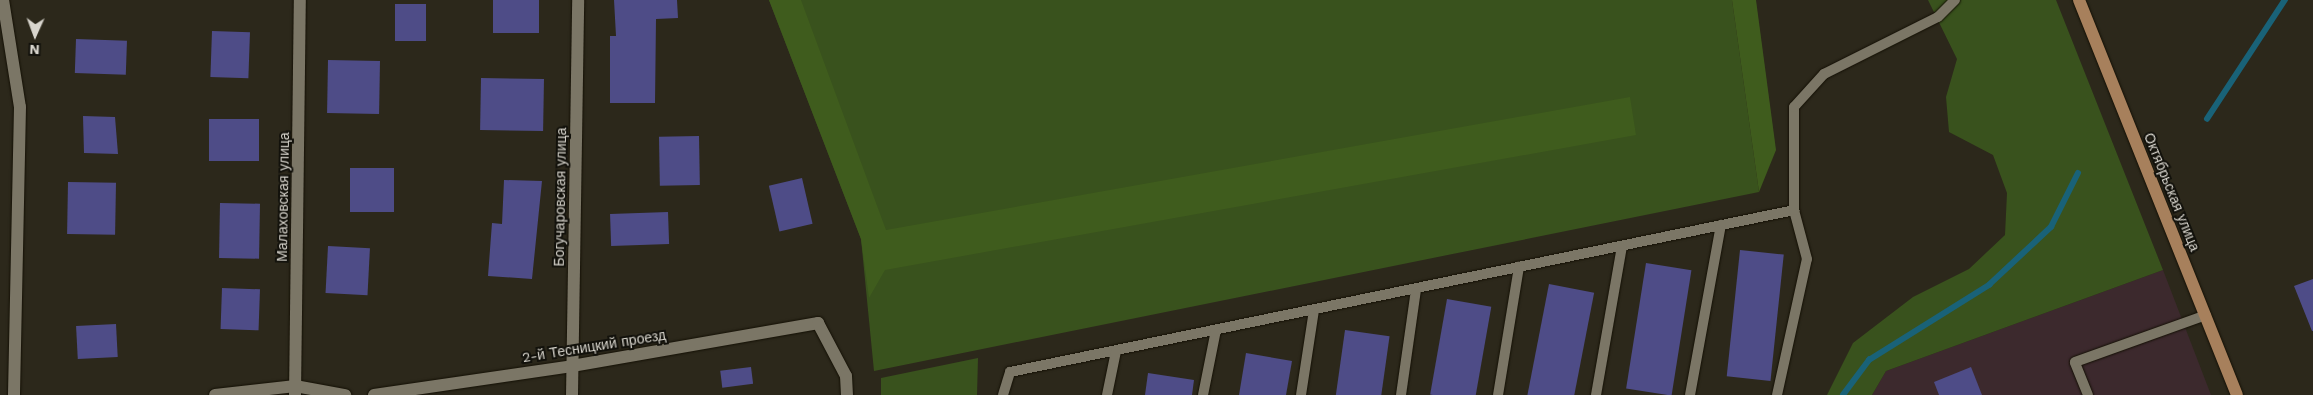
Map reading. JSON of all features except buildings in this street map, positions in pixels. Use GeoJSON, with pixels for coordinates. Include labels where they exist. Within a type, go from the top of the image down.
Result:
{"type":"FeatureCollection","features":[{"type":"Feature","properties":{"kind":"main road","name":"Октябрьская улица"},"geometry":{"type":"LineString","coordinates":[[2079,0],[2238,395]]}},
{"type":"Feature","properties":{"kind":"street"},"geometry":{"type":"LineString","coordinates":[[3,0],[20,107],[14,395]]}},
{"type":"Feature","properties":{"kind":"street","name":"Малаховская улица"},"geometry":{"type":"LineString","coordinates":[[295,390],[300,0]]}},
{"type":"Feature","properties":{"kind":"street","name":"Богучаровская улица"},"geometry":{"type":"LineString","coordinates":[[572,395],[578,0]]}},
{"type":"Feature","properties":{"kind":"street","name":"2-й Тесницкий проезд"},"geometry":{"type":"LineString","coordinates":[[374,395],[572,366],[818,323],[846,376],[847,395]]}},
{"type":"Feature","properties":{"kind":"street"},"geometry":{"type":"LineString","coordinates":[[215,395],[295,390],[345,395]]}},
{"type":"Feature","properties":{"kind":"lane"},"geometry":{"type":"LineString","coordinates":[[1777,395],[1808,259],[1794,210],[1794,107],[1824,74],[1938,17],[1955,0]]}},
{"type":"Feature","properties":{"kind":"lane"},"geometry":{"type":"LineString","coordinates":[[1003,395],[1010,372],[1794,210]]}},
{"type":"Feature","properties":{"kind":"lane"},"geometry":{"type":"LineString","coordinates":[[1690,395],[1721,225]]}},
{"type":"Feature","properties":{"kind":"lane"},"geometry":{"type":"LineString","coordinates":[[1596,395],[1622,246]]}},
{"type":"Feature","properties":{"kind":"lane"},"geometry":{"type":"LineString","coordinates":[[1498,395],[1519,267]]}},
{"type":"Feature","properties":{"kind":"lane"},"geometry":{"type":"LineString","coordinates":[[1401,395],[1416,288]]}},
{"type":"Feature","properties":{"kind":"lane"},"geometry":{"type":"LineString","coordinates":[[1301,395],[1314,310]]}},
{"type":"Feature","properties":{"kind":"lane"},"geometry":{"type":"LineString","coordinates":[[2088,395],[2075,362],[2206,315]]}},
{"type":"Feature","properties":{"kind":"lane"},"geometry":{"type":"LineString","coordinates":[[1203,395],[1216,330]]}},
{"type":"Feature","properties":{"kind":"lane"},"geometry":{"type":"LineString","coordinates":[[1107,395],[1116,351]]}},
{"type":"Feature","properties":{"kind":"shaded area"},"geometry":{"type":"Polygon","coordinates":[[[2163,270],[2211,395],[1872,395],[1886,371],[2163,270]]]}},
{"type":"Feature","properties":{"kind":"green space"},"geometry":{"type":"Polygon","coordinates":[[[769,0],[1732,0],[1759,192],[874,371],[861,239],[769,0]]]}},
{"type":"Feature","properties":{"kind":"green space"},"geometry":{"type":"Polygon","coordinates":[[[769,0],[801,0],[886,230],[1630,97],[1636,135],[885,270],[869,298],[861,239],[769,0]]]}},
{"type":"Feature","properties":{"kind":"green space"},"geometry":{"type":"Polygon","coordinates":[[[1732,0],[1756,0],[1776,150],[1759,192],[1732,0]]]}},
{"type":"Feature","properties":{"kind":"green space"},"geometry":{"type":"Polygon","coordinates":[[[1928,0],[2056,0],[2163,270],[1886,371],[1872,395],[1827,395],[1853,343],[1913,297],[1969,269],[2005,235],[2007,193],[1993,155],[1949,132],[1946,97],[1957,59],[1928,0]]]}},
{"type":"Feature","properties":{"kind":"green space"},"geometry":{"type":"Polygon","coordinates":[[[978,358],[977,395],[881,395],[881,378],[978,358]]]}},
{"type":"Feature","properties":{"kind":"waterway"},"geometry":{"type":"LineString","coordinates":[[2207,119],[2285,0]]}},
{"type":"Feature","properties":{"kind":"waterway"},"geometry":{"type":"LineString","coordinates":[[1843,395],[1869,360],[1989,285],[2051,227],[2078,173]]}}]}
